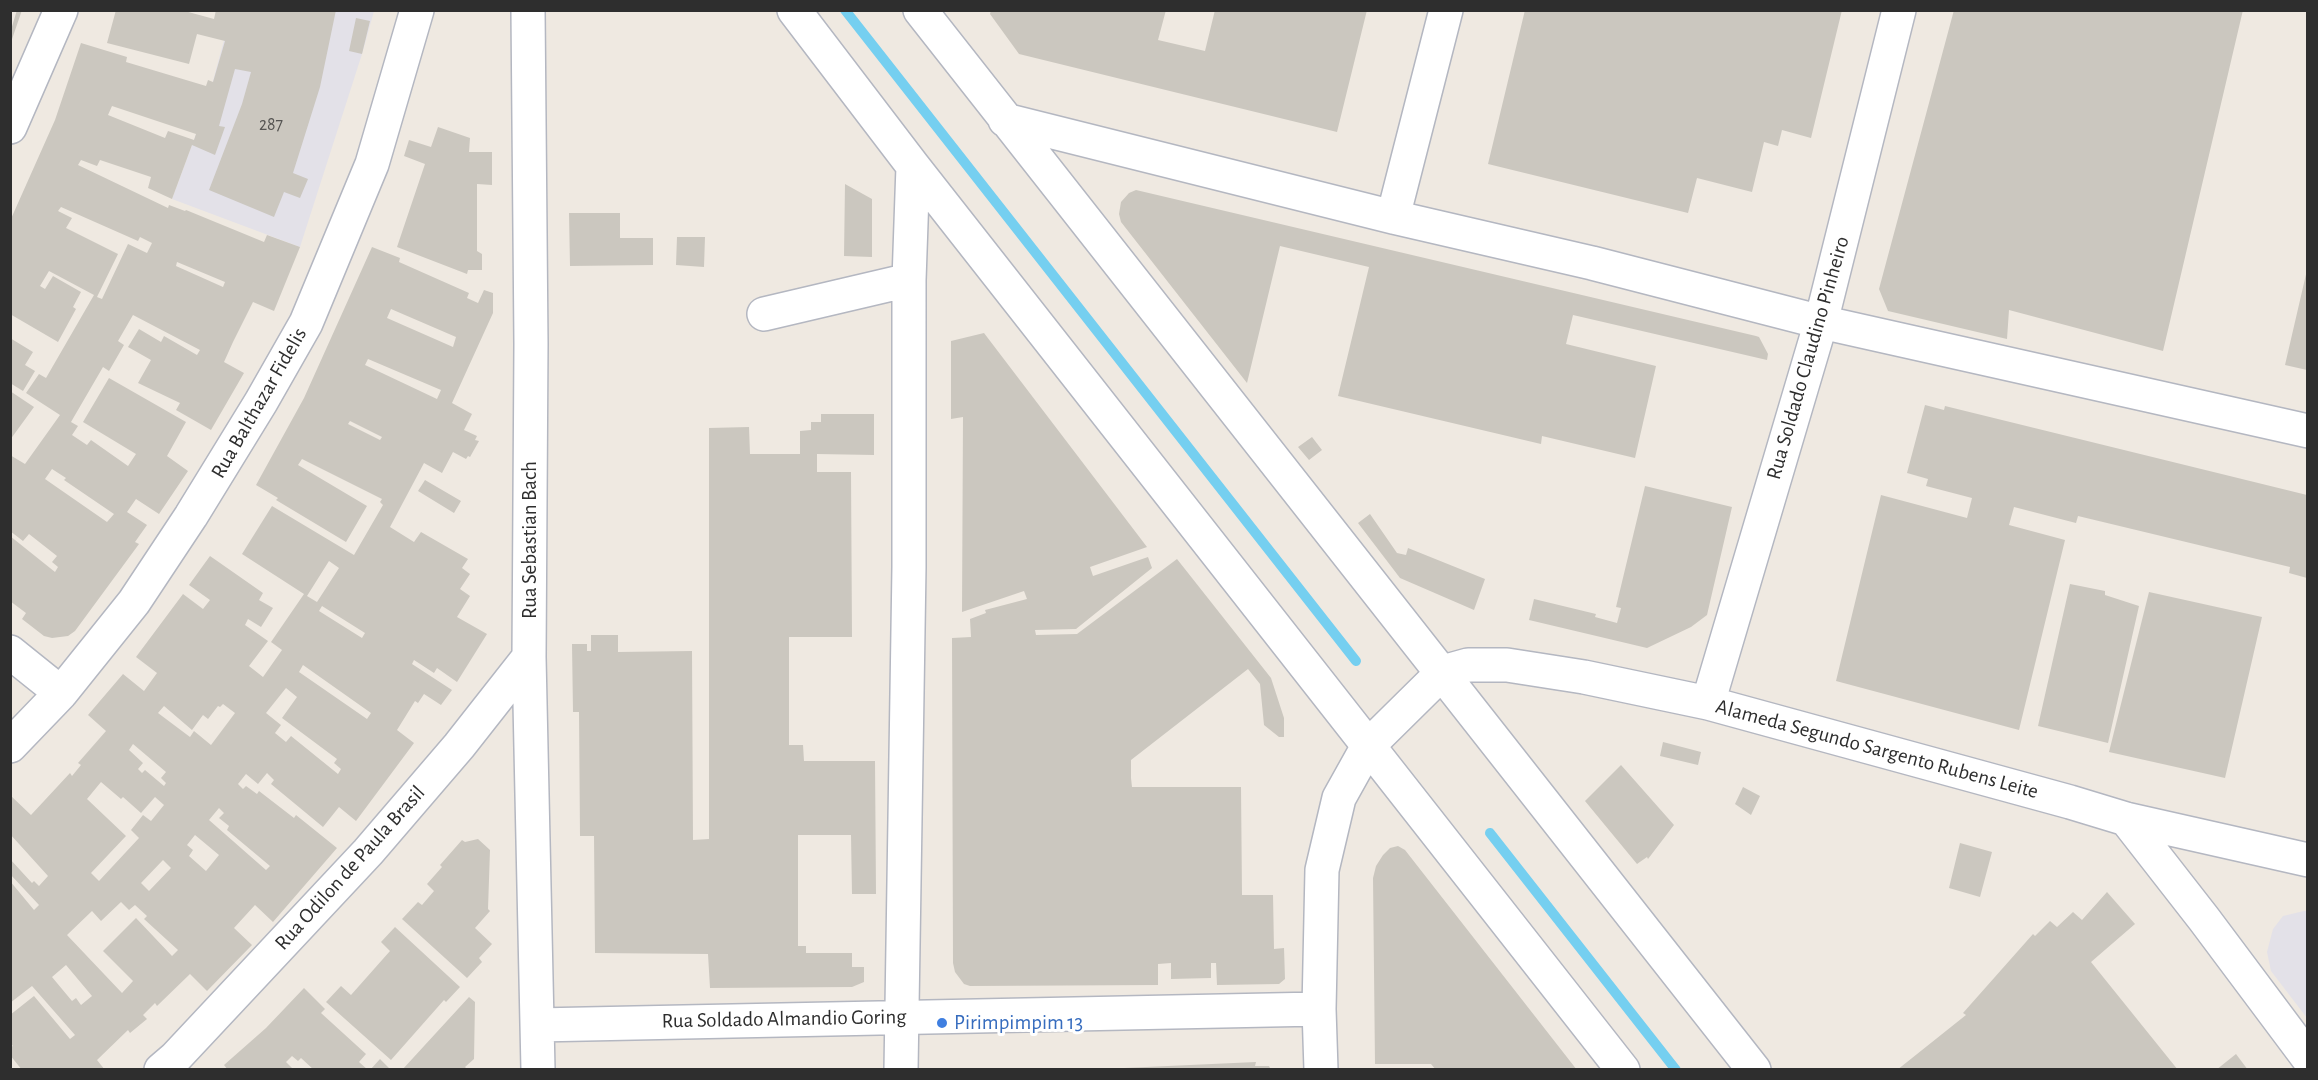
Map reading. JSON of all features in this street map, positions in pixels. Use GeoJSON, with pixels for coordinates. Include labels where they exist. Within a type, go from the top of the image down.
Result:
{"type":"FeatureCollection","features":[{"type":"Feature","properties":{"kind":"street"},"geometry":{"type":"LineString","coordinates":[[10,127],[61,10]]}},
{"type":"Feature","properties":{"kind":"street","name":"Rua Balthazar Fidelis"},"geometry":{"type":"LineString","coordinates":[[10,746],[60,693],[134,602],[191,516],[306,323],[372,164],[417,10]]}},
{"type":"Feature","properties":{"kind":"street","name":"Rua Sebastian Bach"},"geometry":{"type":"LineString","coordinates":[[528,10],[531,344],[529,657],[538,1070]]}},
{"type":"Feature","properties":{"kind":"street"},"geometry":{"type":"LineString","coordinates":[[794,10],[913,166],[1623,1070]]}},
{"type":"Feature","properties":{"kind":"street"},"geometry":{"type":"LineString","coordinates":[[920,10],[1754,1070]]}},
{"type":"Feature","properties":{"kind":"street"},"geometry":{"type":"LineString","coordinates":[[1393,217],[1446,10]]}},
{"type":"Feature","properties":{"kind":"street","name":"Rua Soldado Claudino Pinheiro"},"geometry":{"type":"LineString","coordinates":[[1708,703],[1821,322],[1899,10]]}},
{"type":"Feature","properties":{"kind":"street"},"geometry":{"type":"LineString","coordinates":[[1005,120],[1393,217],[1592,263],[1821,322],[2307,431]]}},
{"type":"Feature","properties":{"kind":"street"},"geometry":{"type":"LineString","coordinates":[[902,1070],[909,567],[909,280],[913,166]]}},
{"type":"Feature","properties":{"kind":"street"},"geometry":{"type":"LineString","coordinates":[[764,314],[909,280]]}},
{"type":"Feature","properties":{"kind":"street"},"geometry":{"type":"LineString","coordinates":[[10,652],[60,693]]}},
{"type":"Feature","properties":{"kind":"street","name":"Rua Odilon de Paula Brasil"},"geometry":{"type":"LineString","coordinates":[[161,1070],[175,1058],[368,852],[459,746],[529,657]]}},
{"type":"Feature","properties":{"kind":"street","name":"Alameda Segundo Sargento Rubens Leite"},"geometry":{"type":"LineString","coordinates":[[1443,672],[1468,665],[1508,665],[1584,677],[1708,703],[2126,819],[2307,860]]}},
{"type":"Feature","properties":{"kind":"street"},"geometry":{"type":"LineString","coordinates":[[1321,1070],[1319,1009],[1322,870],[1340,798],[1368,746],[1443,672]]}},
{"type":"Feature","properties":{"kind":"street"},"geometry":{"type":"LineString","coordinates":[[2126,819],[2204,919],[2307,1059]]}},
{"type":"Feature","properties":{"kind":"street","name":"Rua Soldado Almandio Goring"},"geometry":{"type":"LineString","coordinates":[[537,1024],[1319,1009]]}},
{"type":"Feature","properties":{"kind":"shaded area"},"geometry":{"type":"Polygon","coordinates":[[[232,11],[374,11],[300,247],[172,199],[205,110],[232,11]]]}},
{"type":"Feature","properties":{"kind":"shaded area"},"geometry":{"type":"Polygon","coordinates":[[[2308,911],[2307,1018],[2271,971],[2267,952],[2273,929],[2283,916],[2308,911]]]}},
{"type":"Feature","properties":{"kind":"building"},"geometry":{"type":"Polygon","coordinates":[[[17,10],[22,10],[10,45],[10,33],[17,10]]]}},
{"type":"Feature","properties":{"kind":"building"},"geometry":{"type":"Polygon","coordinates":[[[116,10],[181,10],[214,19],[216,10],[336,10],[320,87],[293,173],[308,179],[300,198],[284,192],[274,217],[209,190],[242,104],[251,72],[235,69],[219,126],[225,127],[215,155],[192,145],[172,199],[148,188],[151,177],[100,160],[97,166],[81,160],[78,165],[168,208],[169,205],[186,210],[264,242],[267,235],[300,247],[274,311],[253,302],[233,342],[224,362],[244,373],[211,430],[176,410],[180,403],[138,383],[151,360],[128,347],[139,329],[161,342],[164,336],[197,355],[200,350],[133,315],[118,341],[124,345],[109,371],[103,367],[71,422],[78,426],[72,435],[87,445],[91,440],[128,466],[136,454],[83,422],[109,378],[186,422],[167,456],[188,471],[159,514],[136,499],[127,512],[147,525],[135,542],[139,544],[75,631],[68,636],[52,638],[44,636],[22,619],[26,613],[10,601],[10,536],[55,572],[58,567],[52,562],[57,556],[29,534],[23,541],[10,531],[10,455],[25,464],[60,415],[26,393],[39,374],[46,378],[94,295],[49,271],[40,286],[45,289],[53,276],[81,292],[73,307],[76,309],[58,342],[10,314],[10,221],[55,120],[81,43],[127,57],[126,62],[206,86],[208,80],[213,82],[225,41],[197,34],[189,64],[107,43],[116,10]],[[112,106],[108,115],[165,138],[168,131],[194,140],[196,134],[112,106]],[[61,207],[58,211],[72,218],[66,228],[118,254],[97,297],[102,299],[128,244],[147,253],[152,243],[140,237],[138,241],[61,207]],[[177,262],[176,266],[223,287],[225,282],[177,262]],[[52,469],[45,479],[107,522],[114,514],[64,480],[66,478],[52,469]]]}},
{"type":"Feature","properties":{"kind":"building"},"geometry":{"type":"Polygon","coordinates":[[[991,10],[1166,10],[1158,40],[1205,51],[1215,10],[1367,10],[1337,132],[1019,54],[990,14],[991,10]]]}},
{"type":"Feature","properties":{"kind":"building"},"geometry":{"type":"Polygon","coordinates":[[[1525,10],[1842,10],[1811,138],[1782,130],[1778,146],[1764,142],[1752,192],[1697,178],[1688,213],[1488,164],[1525,10]]]}},
{"type":"Feature","properties":{"kind":"building"},"geometry":{"type":"Polygon","coordinates":[[[1954,10],[2243,10],[2163,351],[2009,310],[2007,339],[1888,311],[1879,289],[1954,10]]]}},
{"type":"Feature","properties":{"kind":"building"},"geometry":{"type":"Polygon","coordinates":[[[356,18],[370,21],[362,54],[349,51],[356,18]]]}},
{"type":"Feature","properties":{"kind":"building"},"geometry":{"type":"Polygon","coordinates":[[[438,127],[470,138],[469,152],[492,152],[492,185],[477,184],[477,251],[482,254],[482,270],[468,270],[467,274],[397,247],[425,164],[404,156],[409,140],[431,147],[438,127]]]}},
{"type":"Feature","properties":{"kind":"building"},"geometry":{"type":"Polygon","coordinates":[[[845,184],[872,199],[872,257],[844,256],[845,184]]]}},
{"type":"Feature","properties":{"kind":"building"},"geometry":{"type":"Polygon","coordinates":[[[1136,190],[1756,336],[1759,337],[1768,354],[1767,360],[1573,315],[1566,344],[1656,366],[1635,458],[1542,436],[1541,444],[1338,396],[1369,267],[1280,246],[1247,383],[1121,222],[1119,214],[1121,202],[1129,193],[1136,190]]]}},
{"type":"Feature","properties":{"kind":"building"},"geometry":{"type":"Polygon","coordinates":[[[569,213],[620,213],[620,238],[653,238],[653,265],[570,266],[569,213]]]}},
{"type":"Feature","properties":{"kind":"building"},"geometry":{"type":"Polygon","coordinates":[[[677,237],[705,237],[704,267],[676,265],[677,237]]]}},
{"type":"Feature","properties":{"kind":"building"},"geometry":{"type":"Polygon","coordinates":[[[372,247],[400,258],[399,262],[469,293],[467,298],[478,303],[484,290],[493,293],[493,313],[452,403],[472,414],[464,430],[477,436],[475,440],[479,441],[470,457],[466,459],[453,452],[442,473],[424,463],[390,527],[414,542],[421,532],[468,559],[462,568],[470,574],[460,589],[470,596],[457,617],[487,634],[457,682],[437,668],[434,673],[414,660],[412,664],[452,690],[441,705],[424,694],[418,703],[415,701],[397,730],[414,743],[356,821],[339,807],[323,827],[271,784],[274,780],[267,773],[258,784],[246,774],[238,784],[243,789],[246,786],[257,794],[259,791],[294,818],[296,815],[337,848],[273,922],[255,905],[234,928],[252,945],[207,991],[190,974],[157,1006],[155,1003],[143,1015],[147,1019],[130,1033],[128,1030],[97,1060],[105,1070],[22,1070],[10,1055],[10,1047],[13,1046],[10,1043],[10,1015],[34,996],[70,1039],[75,1035],[32,986],[10,1003],[10,881],[34,910],[39,905],[10,874],[10,859],[32,883],[34,881],[39,886],[48,876],[10,834],[10,795],[31,815],[70,773],[72,776],[81,765],[78,763],[106,731],[88,715],[123,674],[144,691],[157,673],[136,657],[183,594],[203,609],[210,600],[189,585],[210,556],[263,593],[259,600],[273,608],[261,627],[248,619],[245,625],[268,641],[249,666],[263,677],[282,650],[271,642],[304,594],[242,554],[272,506],[354,555],[383,505],[380,502],[382,499],[302,459],[298,465],[367,506],[346,542],[276,500],[278,498],[256,485],[304,398],[372,247]],[[391,309],[387,318],[453,347],[456,337],[391,309]],[[368,359],[365,365],[437,399],[441,390],[368,359]],[[350,421],[348,424],[380,440],[382,437],[350,421]],[[329,561],[307,596],[317,602],[339,568],[329,561]],[[322,606],[319,611],[362,638],[365,633],[322,606]],[[303,665],[299,672],[367,719],[371,713],[303,665]],[[286,688],[266,713],[281,725],[275,733],[286,742],[291,736],[338,774],[341,769],[334,763],[337,759],[282,718],[297,697],[286,688]],[[223,704],[218,706],[208,719],[203,715],[192,730],[164,706],[158,713],[190,737],[194,731],[211,745],[235,713],[223,704]],[[133,744],[129,750],[143,763],[138,769],[142,773],[145,770],[164,786],[166,783],[161,778],[166,772],[133,744]],[[101,782],[87,799],[126,836],[91,873],[99,881],[139,838],[131,830],[143,815],[151,821],[164,805],[155,797],[141,813],[101,782]],[[219,808],[209,820],[266,870],[270,866],[227,830],[229,826],[219,818],[224,813],[219,808]],[[195,835],[187,845],[193,850],[189,856],[206,871],[219,855],[195,835]],[[163,860],[141,883],[149,891],[171,868],[163,860]],[[121,902],[101,921],[92,911],[67,935],[122,993],[133,981],[103,951],[136,918],[172,956],[178,950],[144,919],[147,916],[135,905],[129,910],[121,902]],[[66,965],[52,977],[72,1001],[76,998],[81,1005],[92,996],[66,965]]]}},
{"type":"Feature","properties":{"kind":"building"},"geometry":{"type":"Polygon","coordinates":[[[2307,270],[2307,370],[2285,365],[2307,270]]]}},
{"type":"Feature","properties":{"kind":"building"},"geometry":{"type":"Polygon","coordinates":[[[984,333],[1147,547],[1090,567],[1093,576],[1148,557],[1152,568],[1076,629],[1035,630],[1036,635],[1077,634],[1177,559],[1271,678],[1284,718],[1284,737],[1279,737],[1264,725],[1260,684],[1248,669],[1131,760],[1131,778],[1132,787],[1241,787],[1242,895],[1273,895],[1274,949],[1284,948],[1285,979],[1279,984],[1217,985],[1216,963],[1211,963],[1211,978],[1171,979],[1171,963],[1158,964],[1158,985],[970,986],[964,984],[955,972],[953,963],[952,638],[971,637],[970,619],[986,613],[985,610],[1027,599],[1024,591],[962,612],[963,417],[951,419],[951,341],[984,333]]]}},
{"type":"Feature","properties":{"kind":"building"},"geometry":{"type":"Polygon","coordinates":[[[10,338],[33,352],[25,365],[35,371],[23,391],[10,383],[10,338]]]}},
{"type":"Feature","properties":{"kind":"building"},"geometry":{"type":"Polygon","coordinates":[[[10,391],[34,407],[10,440],[10,391]]]}},
{"type":"Feature","properties":{"kind":"building"},"geometry":{"type":"Polygon","coordinates":[[[1925,405],[1944,410],[1945,406],[2307,495],[2307,578],[2289,573],[2290,567],[2078,516],[2076,523],[2014,507],[2009,525],[2065,540],[2019,730],[1836,681],[1881,495],[1967,518],[1972,498],[1926,486],[1928,479],[1907,473],[1925,405]]]}},
{"type":"Feature","properties":{"kind":"building"},"geometry":{"type":"Polygon","coordinates":[[[821,414],[874,414],[874,455],[817,454],[817,472],[851,472],[852,637],[789,637],[789,745],[803,745],[804,761],[875,761],[876,894],[852,894],[851,835],[798,835],[798,946],[806,946],[806,953],[852,953],[852,967],[864,967],[864,982],[852,987],[710,988],[708,954],[595,953],[594,836],[580,836],[579,712],[573,712],[572,644],[587,644],[587,651],[591,651],[591,635],[618,635],[618,652],[692,651],[693,840],[709,839],[709,428],[749,427],[750,454],[800,454],[800,431],[811,430],[811,422],[821,422],[821,414]]]}},
{"type":"Feature","properties":{"kind":"building"},"geometry":{"type":"Polygon","coordinates":[[[1312,437],[1322,450],[1309,460],[1298,447],[1312,437]]]}},
{"type":"Feature","properties":{"kind":"building"},"geometry":{"type":"Polygon","coordinates":[[[425,480],[461,501],[454,513],[418,491],[425,480]]]}},
{"type":"Feature","properties":{"kind":"building"},"geometry":{"type":"Polygon","coordinates":[[[1645,486],[1732,507],[1707,615],[1691,627],[1647,648],[1529,620],[1534,599],[1596,614],[1595,617],[1617,623],[1621,608],[1616,607],[1645,486]]]}},
{"type":"Feature","properties":{"kind":"building"},"geometry":{"type":"Polygon","coordinates":[[[1370,514],[1397,553],[1406,555],[1408,548],[1485,579],[1474,610],[1400,578],[1358,523],[1370,514]]]}},
{"type":"Feature","properties":{"kind":"building"},"geometry":{"type":"Polygon","coordinates":[[[2070,584],[2105,591],[2105,595],[2139,606],[2108,743],[2038,726],[2070,584]]]}},
{"type":"Feature","properties":{"kind":"building"},"geometry":{"type":"Polygon","coordinates":[[[2149,592],[2262,617],[2225,778],[2109,752],[2149,592]]]}},
{"type":"Feature","properties":{"kind":"building"},"geometry":{"type":"Polygon","coordinates":[[[1663,742],[1701,752],[1698,765],[1660,756],[1663,742]]]}},
{"type":"Feature","properties":{"kind":"building"},"geometry":{"type":"Polygon","coordinates":[[[1621,765],[1674,825],[1648,859],[1647,857],[1637,864],[1585,801],[1621,765]]]}},
{"type":"Feature","properties":{"kind":"building"},"geometry":{"type":"Polygon","coordinates":[[[1743,787],[1760,796],[1751,815],[1735,804],[1743,787]]]}},
{"type":"Feature","properties":{"kind":"building"},"geometry":{"type":"Polygon","coordinates":[[[478,839],[490,850],[488,909],[490,911],[475,928],[492,944],[479,958],[482,962],[467,978],[402,919],[418,902],[422,905],[434,891],[427,884],[462,840],[465,842],[478,839]]]}},
{"type":"Feature","properties":{"kind":"building"},"geometry":{"type":"Polygon","coordinates":[[[1960,843],[1992,852],[1980,897],[1949,888],[1960,843]]]}},
{"type":"Feature","properties":{"kind":"building"},"geometry":{"type":"Polygon","coordinates":[[[1398,846],[1405,850],[1577,1070],[1436,1070],[1431,1064],[1375,1064],[1373,878],[1376,866],[1383,855],[1390,848],[1398,846]]]}},
{"type":"Feature","properties":{"kind":"building"},"geometry":{"type":"Polygon","coordinates":[[[2107,892],[2135,924],[2091,962],[2178,1070],[1897,1070],[1966,1015],[1963,1013],[2033,934],[2035,936],[2050,921],[2057,927],[2073,912],[2082,920],[2107,892]]]}},
{"type":"Feature","properties":{"kind":"building"},"geometry":{"type":"Polygon","coordinates":[[[395,927],[460,987],[446,1002],[444,1000],[391,1060],[326,1002],[341,986],[351,995],[390,951],[381,942],[395,927]]]}},
{"type":"Feature","properties":{"kind":"building"},"geometry":{"type":"Polygon","coordinates":[[[304,988],[325,1009],[321,1013],[366,1054],[359,1062],[368,1070],[314,1070],[301,1058],[298,1061],[292,1056],[286,1062],[294,1070],[228,1070],[224,1065],[266,1028],[304,988]]]}},
{"type":"Feature","properties":{"kind":"building"},"geometry":{"type":"Polygon","coordinates":[[[469,997],[475,1002],[474,1059],[465,1067],[468,1070],[402,1070],[469,997]]]}},
{"type":"Feature","properties":{"kind":"building"},"geometry":{"type":"Polygon","coordinates":[[[2236,1054],[2248,1070],[2216,1070],[2236,1054]]]}},
{"type":"Feature","properties":{"kind":"building"},"geometry":{"type":"Polygon","coordinates":[[[380,1059],[391,1070],[370,1070],[380,1059]]]}},
{"type":"Feature","properties":{"kind":"building"},"geometry":{"type":"Polygon","coordinates":[[[1256,1062],[1255,1066],[1269,1066],[1271,1070],[1124,1070],[1124,1068],[1256,1062]]]}},
{"type":"Feature","properties":{"kind":"waterway"},"geometry":{"type":"LineString","coordinates":[[845,10],[1356,661]]}},
{"type":"Feature","properties":{"kind":"waterway"},"geometry":{"type":"LineString","coordinates":[[1490,833],[1676,1070]]}},
{"type":"Feature","properties":{"kind":"place","name":"Pirimpimpim 13"},"geometry":{"type":"Point","coordinates":[942,1023]}}]}
